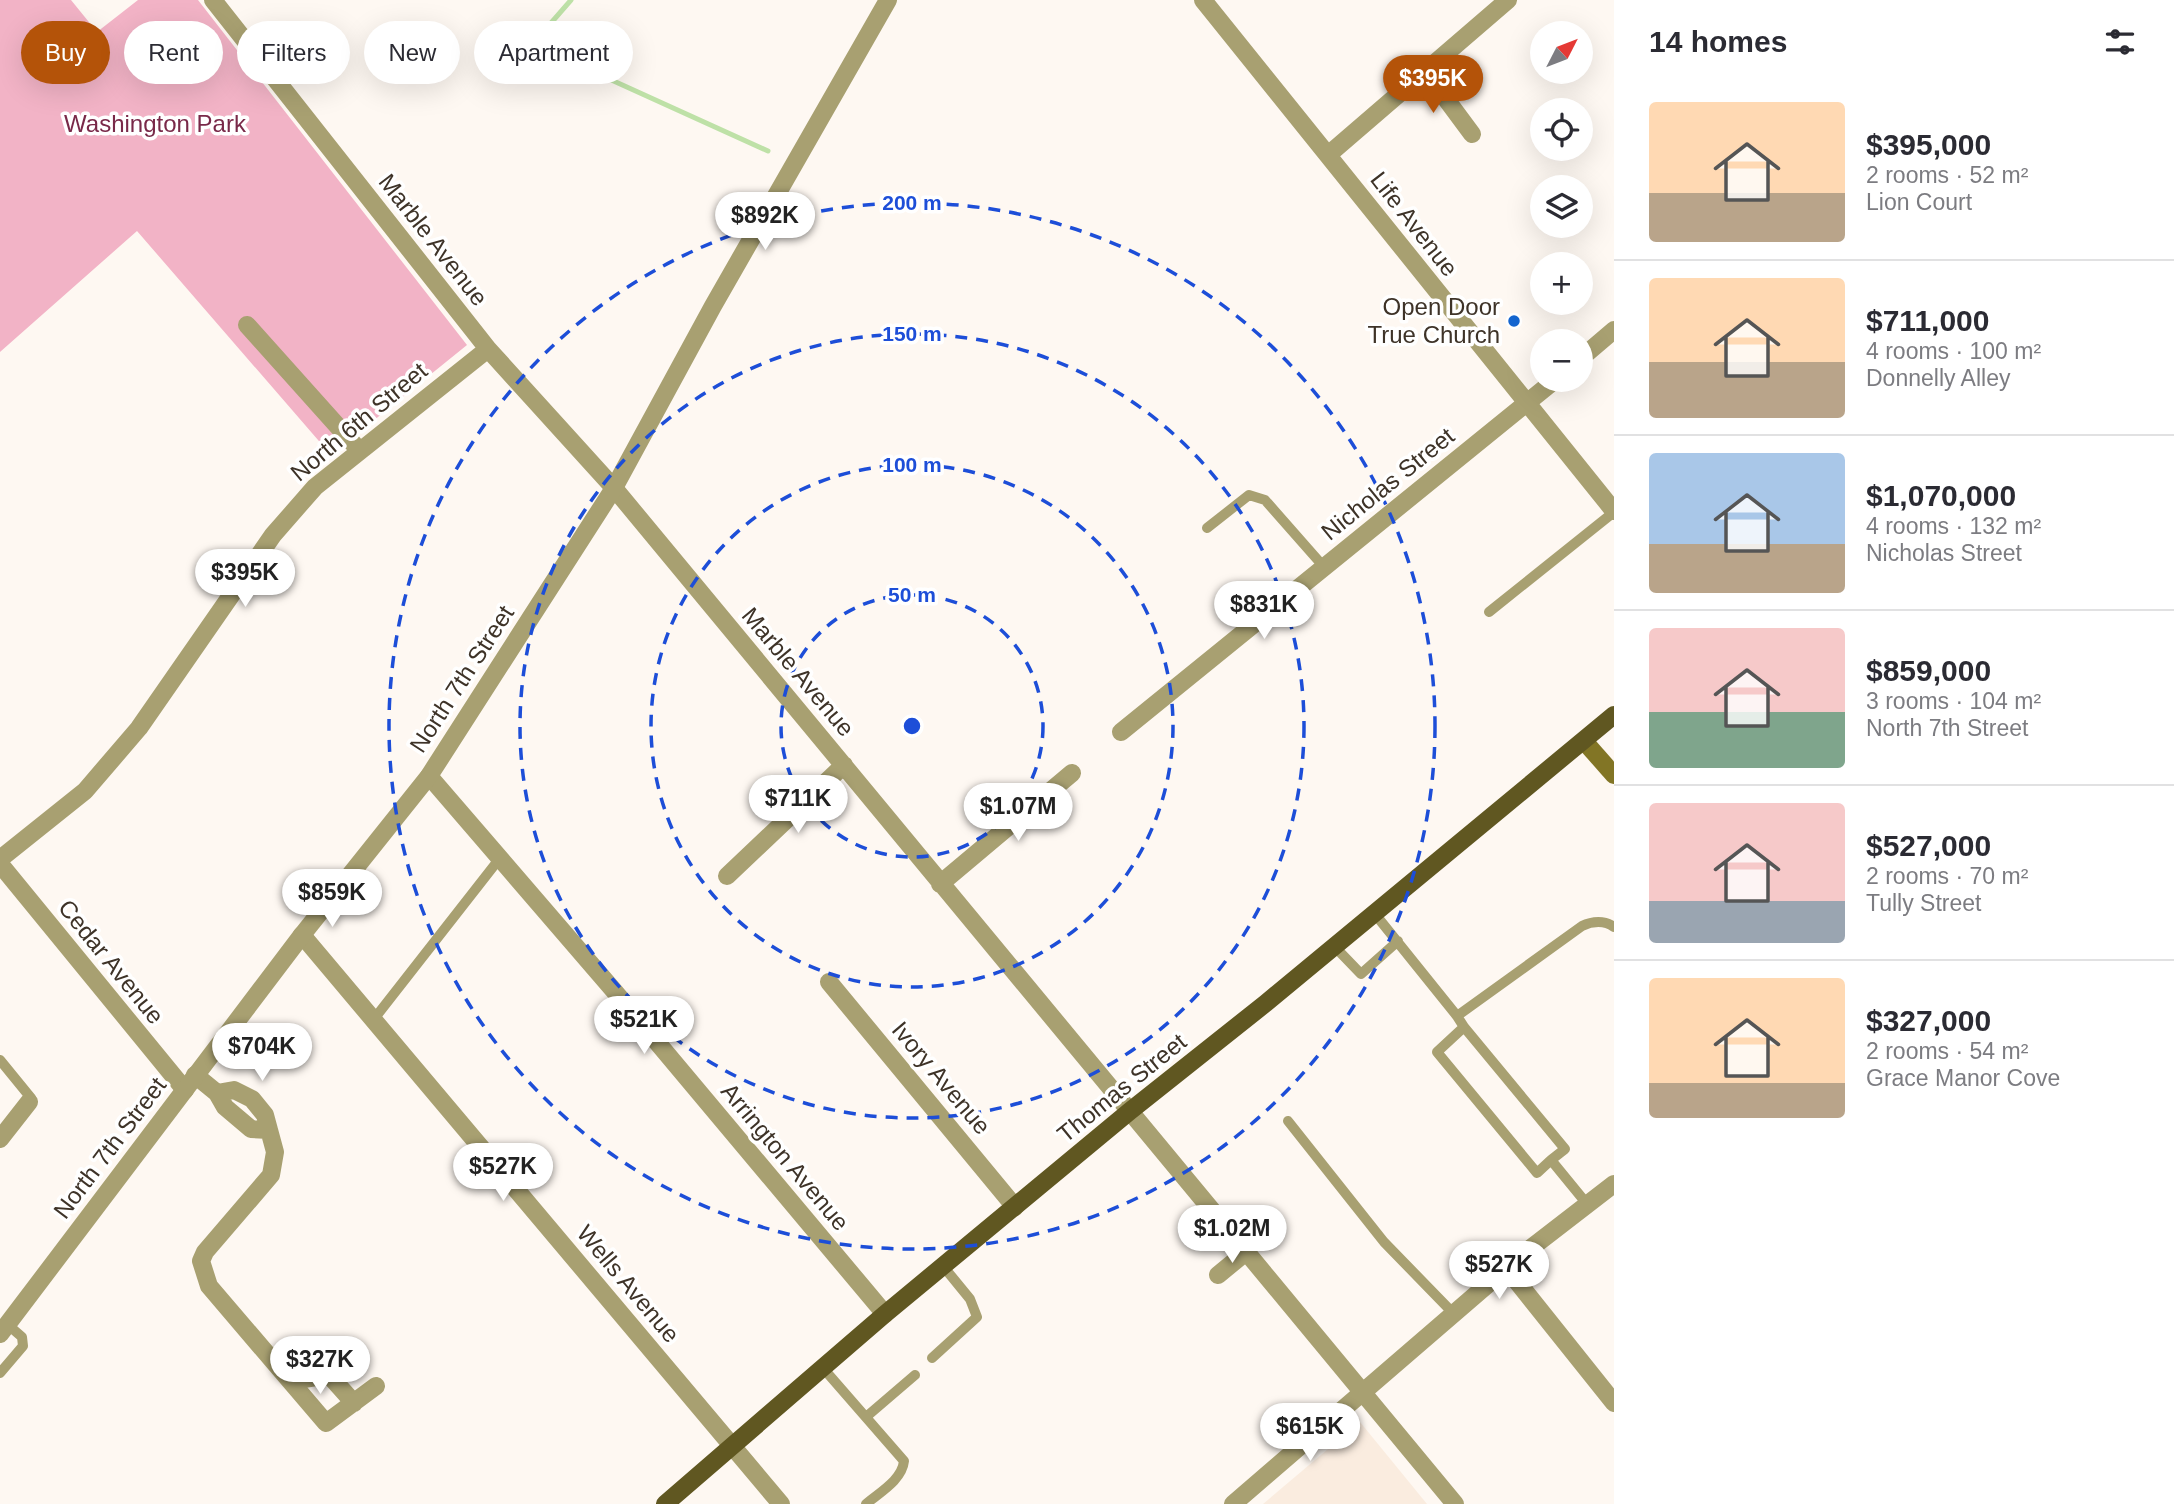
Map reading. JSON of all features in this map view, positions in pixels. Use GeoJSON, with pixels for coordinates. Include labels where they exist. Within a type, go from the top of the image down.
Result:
{"type":"FeatureCollection","features":[{"type":"Feature","properties":{"kind":"main road","name":"Thomas Street"},"geometry":{"type":"LineString","coordinates":[[665,1504],[885,1314],[1130,1111],[1335,947],[1614,715]]}},
{"type":"Feature","properties":{"kind":"main road"},"geometry":{"type":"LineString","coordinates":[[1584,741],[1614,775]]}},
{"type":"Feature","properties":{"kind":"street","name":"Marble Avenue"},"geometry":{"type":"LineString","coordinates":[[214,0],[488,349],[614,488],[1455,1504]]}},
{"type":"Feature","properties":{"kind":"street","name":"North 7th Street"},"geometry":{"type":"LineString","coordinates":[[2,1326],[302,935],[429,776],[614,488],[719,294],[888,0]]}},
{"type":"Feature","properties":{"kind":"street","name":"Life Avenue"},"geometry":{"type":"LineString","coordinates":[[1203,0],[1614,512]]}},
{"type":"Feature","properties":{"kind":"street"},"geometry":{"type":"LineString","coordinates":[[1328,155],[1508,0]]}},
{"type":"Feature","properties":{"kind":"street"},"geometry":{"type":"LineString","coordinates":[[1426,72],[1472,134]]}},
{"type":"Feature","properties":{"kind":"street"},"geometry":{"type":"LineString","coordinates":[[247,325],[359,450]]}},
{"type":"Feature","properties":{"kind":"street"},"geometry":{"type":"LineString","coordinates":[[1593,348],[1614,330]]}},
{"type":"Feature","properties":{"kind":"street","name":"North 6th Street"},"geometry":{"type":"LineString","coordinates":[[0,862],[85,790],[139,728],[273,535],[315,487],[488,349]]}},
{"type":"Feature","properties":{"kind":"street","name":"Nicholas Street"},"geometry":{"type":"LineString","coordinates":[[1121,732],[1540,392]]}},
{"type":"Feature","properties":{"kind":"street"},"geometry":{"type":"LineString","coordinates":[[727,876],[844,765]]}},
{"type":"Feature","properties":{"kind":"street"},"geometry":{"type":"LineString","coordinates":[[940,884],[1072,773]]}},
{"type":"Feature","properties":{"kind":"street","name":"Arrington Avenue"},"geometry":{"type":"LineString","coordinates":[[429,776],[615,992],[885,1314]]}},
{"type":"Feature","properties":{"kind":"street","name":"Cedar Avenue"},"geometry":{"type":"LineString","coordinates":[[0,862],[190,1083],[217,1093],[225,1107],[251,1129],[268,1130],[275,1152],[271,1175],[205,1252],[201,1261],[209,1286],[291,1381]]}},
{"type":"Feature","properties":{"kind":"street","name":"Wells Avenue"},"geometry":{"type":"LineString","coordinates":[[302,935],[781,1504]]}},
{"type":"Feature","properties":{"kind":"street","name":"Ivory Avenue"},"geometry":{"type":"LineString","coordinates":[[829,982],[1015,1207]]}},
{"type":"Feature","properties":{"kind":"street"},"geometry":{"type":"LineString","coordinates":[[0,1139],[29,1102]]}},
{"type":"Feature","properties":{"kind":"street"},"geometry":{"type":"LineString","coordinates":[[1233,1504],[1507,1269],[1614,1184]]}},
{"type":"Feature","properties":{"kind":"street"},"geometry":{"type":"LineString","coordinates":[[1218,1275],[1246,1252]]}},
{"type":"Feature","properties":{"kind":"street"},"geometry":{"type":"LineString","coordinates":[[1507,1269],[1614,1403]]}},
{"type":"Feature","properties":{"kind":"street"},"geometry":{"type":"LineString","coordinates":[[291,1381],[329,1375],[354,1403]]}},
{"type":"Feature","properties":{"kind":"street"},"geometry":{"type":"LineString","coordinates":[[291,1381],[326,1423],[376,1385]]}},
{"type":"Feature","properties":{"kind":"lane"},"geometry":{"type":"LineString","coordinates":[[1207,528],[1249,495],[1265,500],[1324,567]]}},
{"type":"Feature","properties":{"kind":"lane"},"geometry":{"type":"LineString","coordinates":[[1489,612],[1614,512]]}},
{"type":"Feature","properties":{"kind":"lane"},"geometry":{"type":"LineString","coordinates":[[374,1019],[500,858]]}},
{"type":"Feature","properties":{"kind":"lane"},"geometry":{"type":"LineString","coordinates":[[1375,914],[1565,1149],[1536,1173],[1437,1052],[1464,1027]]}},
{"type":"Feature","properties":{"kind":"lane"},"geometry":{"type":"LineString","coordinates":[[1457,1016],[1582,926],[1592,922],[1611,924],[1614,927]]}},
{"type":"Feature","properties":{"kind":"lane"},"geometry":{"type":"LineString","coordinates":[[1335,947],[1361,974],[1398,942]]}},
{"type":"Feature","properties":{"kind":"lane"},"geometry":{"type":"LineString","coordinates":[[0,1060],[32,1098],[29,1102]]}},
{"type":"Feature","properties":{"kind":"lane"},"geometry":{"type":"LineString","coordinates":[[1288,1121],[1384,1242],[1454,1314]]}},
{"type":"Feature","properties":{"kind":"lane"},"geometry":{"type":"LineString","coordinates":[[1552,1160],[1587,1204]]}},
{"type":"Feature","properties":{"kind":"lane"},"geometry":{"type":"LineString","coordinates":[[932,1358],[977,1317],[970,1299],[943,1266]]}},
{"type":"Feature","properties":{"kind":"lane"},"geometry":{"type":"LineString","coordinates":[[0,1373],[23,1346],[22,1337],[2,1326]]}},
{"type":"Feature","properties":{"kind":"lane"},"geometry":{"type":"LineString","coordinates":[[823,1368],[904,1461],[899,1476],[866,1504]]}},
{"type":"Feature","properties":{"kind":"lane"},"geometry":{"type":"LineString","coordinates":[[866,1417],[915,1375]]}},
{"type":"Feature","properties":{"kind":"shaded area"},"geometry":{"type":"Polygon","coordinates":[[[1360,1422],[1427,1504],[1263,1504],[1360,1422]]]}},
{"type":"Feature","properties":{"kind":"green space","name":"Washington Park"},"geometry":{"type":"Polygon","coordinates":[[[0,0],[71,0],[88,21],[21,21],[21,84],[110,84],[110,22],[138,0],[198,0],[214,21],[124,21],[124,84],[223,84],[223,32],[237,50],[237,84],[263,84],[467,345],[331,455],[137,231],[0,352],[0,0]]]}},
{"type":"Feature","properties":{"kind":"waterway"},"geometry":{"type":"LineString","coordinates":[[571,0],[544,31],[596,73],[768,151]]}},
{"type":"Feature","properties":{"kind":"place","name":"Open Door True Church"},"geometry":{"type":"Point","coordinates":[1514,321]}}]}
